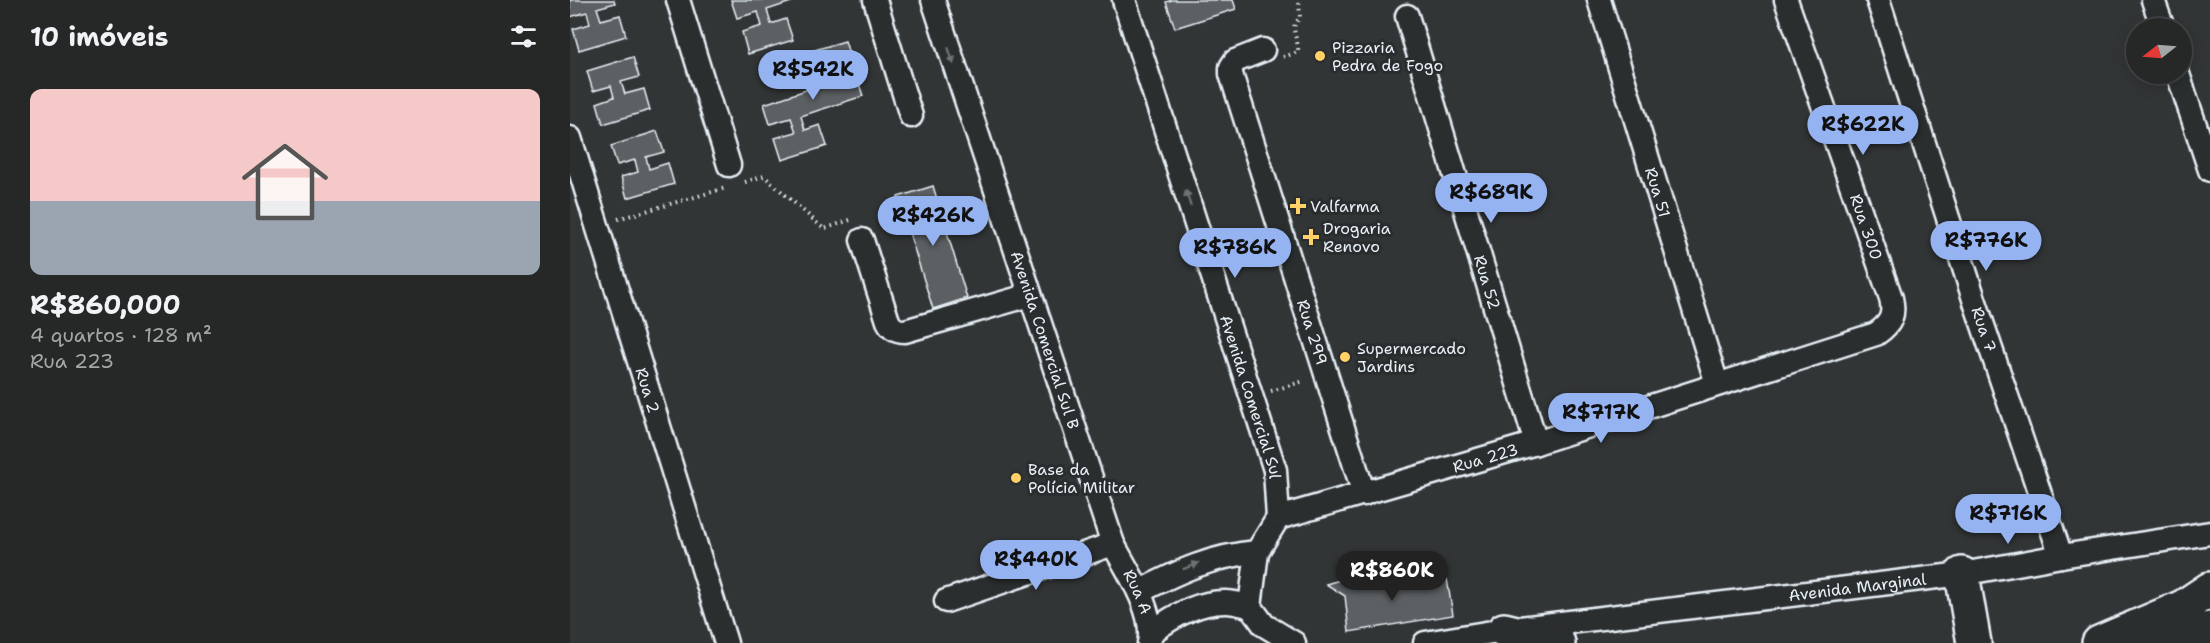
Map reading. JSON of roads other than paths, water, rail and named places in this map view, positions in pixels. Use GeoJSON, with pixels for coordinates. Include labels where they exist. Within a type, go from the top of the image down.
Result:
{"type":"FeatureCollection","features":[{"type":"Feature","properties":{"kind":"highway"},"geometry":{"type":"LineString","coordinates":[[1962,574],[1974,643]]}},
{"type":"Feature","properties":{"kind":"highway"},"geometry":{"type":"LineString","coordinates":[[2099,643],[2183,608],[2210,589]]}},
{"type":"Feature","properties":{"kind":"highway"},"geometry":{"type":"LineString","coordinates":[[2119,643],[2210,628]]}},
{"type":"Feature","properties":{"kind":"highway"},"geometry":{"type":"LineString","coordinates":[[1504,630],[1558,643]]}},
{"type":"Feature","properties":{"kind":"street"},"geometry":{"type":"LineString","coordinates":[[678,0],[734,178]]}},
{"type":"Feature","properties":{"kind":"street"},"geometry":{"type":"LineString","coordinates":[[875,0],[911,116]]}},
{"type":"Feature","properties":{"kind":"street","name":"Avenida Comercial Sul B"},"geometry":{"type":"LineString","coordinates":[[933,0],[1113,544]]}},
{"type":"Feature","properties":{"kind":"street","name":"Avenida Comercial Sul"},"geometry":{"type":"LineString","coordinates":[[1124,0],[1275,470],[1278,518]]}},
{"type":"Feature","properties":{"kind":"street","name":"Rua 51"},"geometry":{"type":"LineString","coordinates":[[1599,0],[1717,384]]}},
{"type":"Feature","properties":{"kind":"street","name":"Rua 300"},"geometry":{"type":"LineString","coordinates":[[1786,0],[1891,297],[1892,318]]}},
{"type":"Feature","properties":{"kind":"street","name":"Rua 7"},"geometry":{"type":"LineString","coordinates":[[1878,0],[1974,299],[2061,556]]}},
{"type":"Feature","properties":{"kind":"street"},"geometry":{"type":"LineString","coordinates":[[2153,0],[2159,18]]}},
{"type":"Feature","properties":{"kind":"street","name":"Rua 52"},"geometry":{"type":"LineString","coordinates":[[1407,16],[1536,443]]}},
{"type":"Feature","properties":{"kind":"street","name":"Rua 299"},"geometry":{"type":"LineString","coordinates":[[1263,50],[1235,61],[1231,67],[1232,74],[1324,373],[1364,494]]}},
{"type":"Feature","properties":{"kind":"street"},"geometry":{"type":"LineString","coordinates":[[2181,84],[2210,170]]}},
{"type":"Feature","properties":{"kind":"street","name":"Rua 2"},"geometry":{"type":"LineString","coordinates":[[570,138],[726,643]]}},
{"type":"Feature","properties":{"kind":"street"},"geometry":{"type":"LineString","coordinates":[[862,240],[888,321],[891,327],[898,331],[905,331],[1030,295]]}},
{"type":"Feature","properties":{"kind":"street","name":"Rua 223"},"geometry":{"type":"LineString","coordinates":[[1278,518],[1536,443],[1876,334],[1886,327],[1892,318]]}},
{"type":"Feature","properties":{"kind":"street"},"geometry":{"type":"LineString","coordinates":[[1278,518],[1257,552],[1251,606],[1264,625],[1294,643]]}},
{"type":"Feature","properties":{"kind":"street","name":"Avenida Marginal"},"geometry":{"type":"LineString","coordinates":[[1425,643],[1504,630],[1962,574],[2210,533]]}},
{"type":"Feature","properties":{"kind":"street"},"geometry":{"type":"LineString","coordinates":[[946,601],[1113,544]]}},
{"type":"Feature","properties":{"kind":"street","name":"Rua A"},"geometry":{"type":"LineString","coordinates":[[1113,544],[1139,592],[1150,638]]}},
{"type":"Feature","properties":{"kind":"street"},"geometry":{"type":"LineString","coordinates":[[1139,592],[1172,574],[1209,560],[1257,552]]}},
{"type":"Feature","properties":{"kind":"street"},"geometry":{"type":"LineString","coordinates":[[1150,638],[1168,619],[1195,607],[1226,602],[1251,606]]}},
{"type":"Feature","properties":{"kind":"place","name":"Pizzaria Pedra de Fogo"},"geometry":{"type":"Point","coordinates":[1320,56]}},
{"type":"Feature","properties":{"kind":"place","name":"Valfarma"},"geometry":{"type":"Point","coordinates":[1298,206]}},
{"type":"Feature","properties":{"kind":"place","name":"Drogaria Renovo"},"geometry":{"type":"Point","coordinates":[1311,237]}},
{"type":"Feature","properties":{"kind":"place","name":"Supermercado Jardins"},"geometry":{"type":"Point","coordinates":[1345,357]}},
{"type":"Feature","properties":{"kind":"place","name":"Base da Polícia Militar"},"geometry":{"type":"Point","coordinates":[1016,478]}}]}
